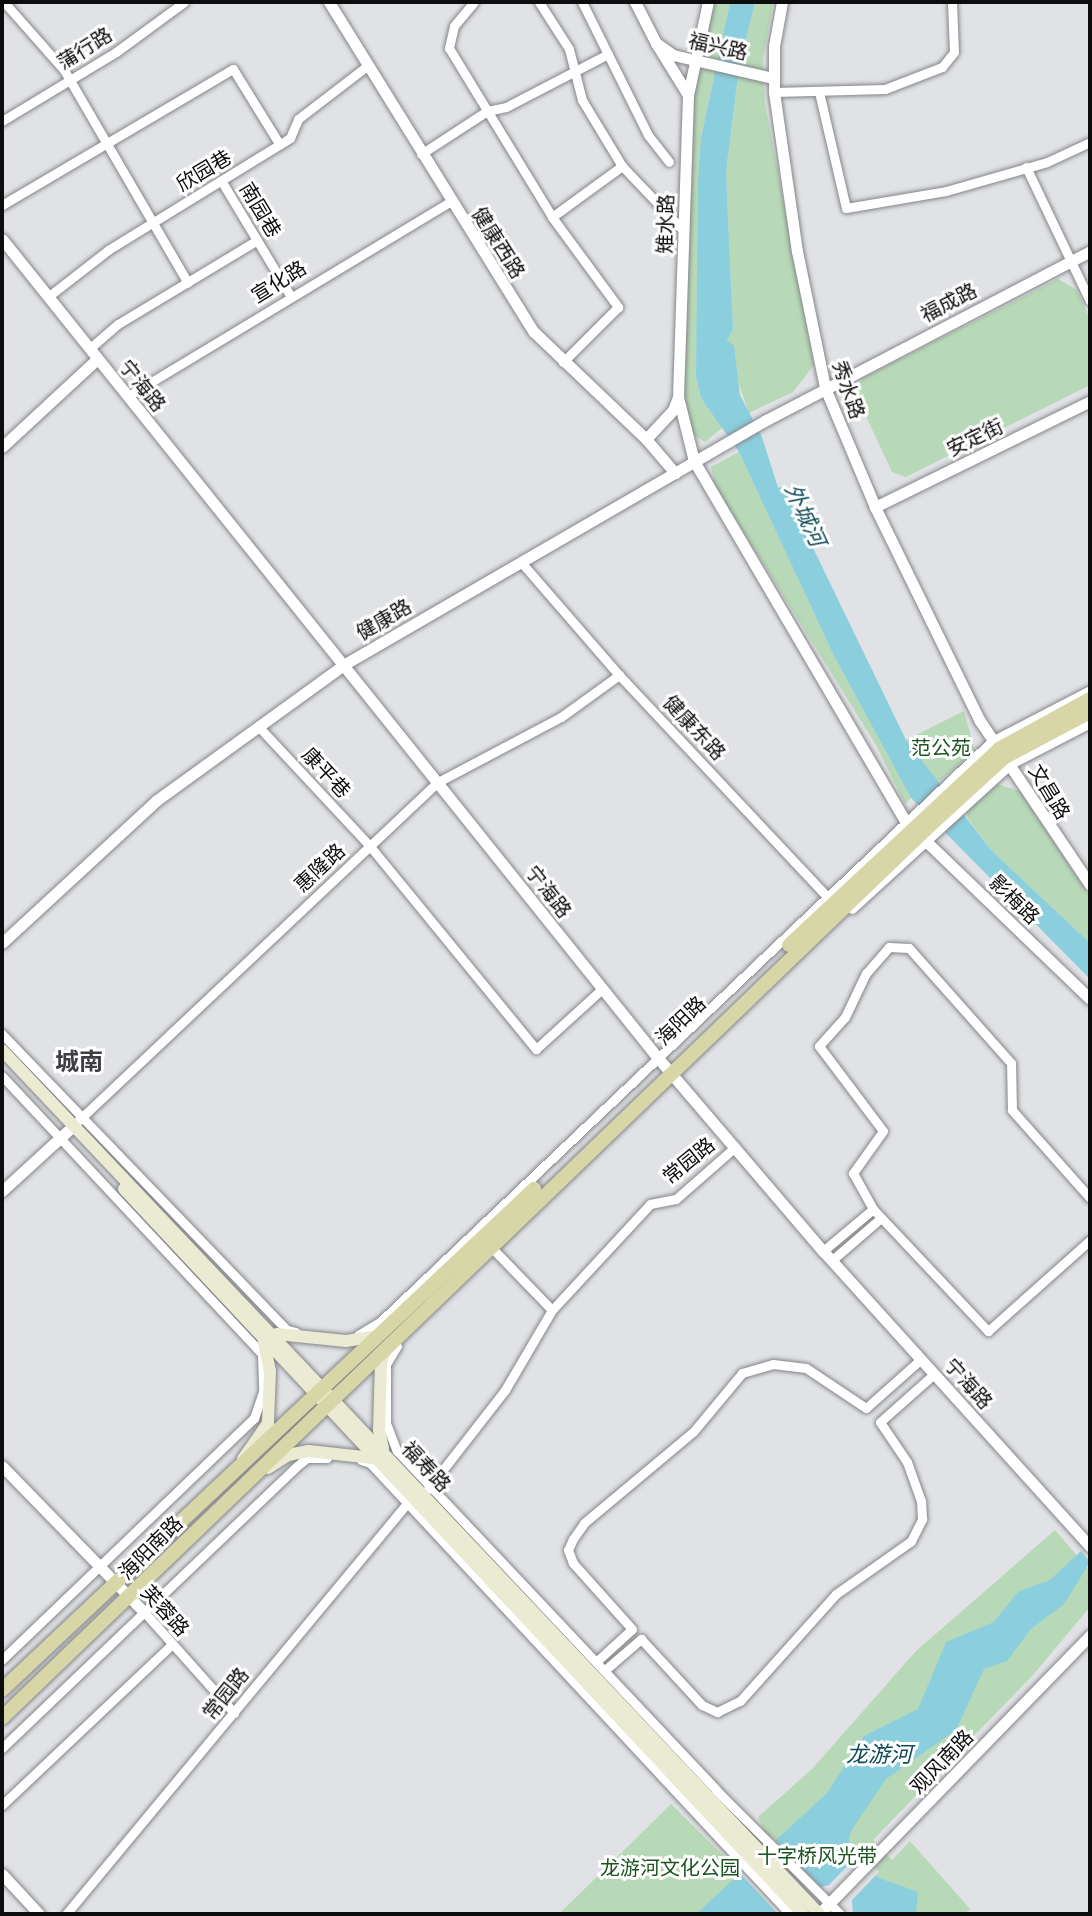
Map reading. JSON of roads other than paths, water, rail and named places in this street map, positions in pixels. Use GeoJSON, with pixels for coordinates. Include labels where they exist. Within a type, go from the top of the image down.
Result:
{"type":"FeatureCollection","features":[{"type":"Feature","properties":{"kind":"main road","name":"海阳路"},"geometry":{"type":"LineString","coordinates":[[325,1396],[957,793],[1002,753],[1090,699]]}},
{"type":"Feature","properties":{"kind":"main road","name":"海阳路"},"geometry":{"type":"LineString","coordinates":[[1002,753],[1090,712]]}},
{"type":"Feature","properties":{"kind":"main road","name":"福寿路"},"geometry":{"type":"LineString","coordinates":[[2,1050],[259,1331],[419,1495],[803,1914]]}},
{"type":"Feature","properties":{"kind":"main road","name":"福寿路"},"geometry":{"type":"LineString","coordinates":[[2,1061],[273,1332],[325,1396]]}},
{"type":"Feature","properties":{"kind":"main road"},"geometry":{"type":"LineString","coordinates":[[239,1478],[268,1423],[270,1371],[259,1331]]}},
{"type":"Feature","properties":{"kind":"main road"},"geometry":{"type":"LineString","coordinates":[[239,1478],[288,1455],[350,1452],[380,1455],[384,1339],[292,1339],[273,1332]]}},
{"type":"Feature","properties":{"kind":"main road","name":"海阳南路"},"geometry":{"type":"LineString","coordinates":[[2,1690],[116,1584],[239,1478],[325,1396]]}},
{"type":"Feature","properties":{"kind":"main road","name":"海阳南路"},"geometry":{"type":"LineString","coordinates":[[2,1718],[129,1598],[239,1478]]}},
{"type":"Feature","properties":{"kind":"main road","name":"福寿路"},"geometry":{"type":"LineString","coordinates":[[730,1834],[823,1909]]}},
{"type":"Feature","properties":{"kind":"street"},"geometry":{"type":"LineString","coordinates":[[4,2],[70,80],[188,283]]}},
{"type":"Feature","properties":{"kind":"street","name":"蒲行路"},"geometry":{"type":"LineString","coordinates":[[2,121],[70,80],[171,6],[184,2]]}},
{"type":"Feature","properties":{"kind":"street"},"geometry":{"type":"LineString","coordinates":[[474,2],[454,26],[449,48],[552,217],[618,307],[563,362]]}},
{"type":"Feature","properties":{"kind":"street"},"geometry":{"type":"LineString","coordinates":[[539,2],[569,49],[582,100],[622,166],[683,230]]}},
{"type":"Feature","properties":{"kind":"street"},"geometry":{"type":"LineString","coordinates":[[582,2],[648,135],[669,162]]}},
{"type":"Feature","properties":{"kind":"street"},"geometry":{"type":"LineString","coordinates":[[635,2],[688,95]]}},
{"type":"Feature","properties":{"kind":"street","name":"雉水路"},"geometry":{"type":"LineString","coordinates":[[694,461],[678,397],[683,230],[688,95],[708,2]]}},
{"type":"Feature","properties":{"kind":"street","name":"秀水路"},"geometry":{"type":"LineString","coordinates":[[782,2],[774,92],[799,263],[825,388],[875,507],[1002,753]]}},
{"type":"Feature","properties":{"kind":"street"},"geometry":{"type":"LineString","coordinates":[[774,92],[885,89],[942,67],[954,52],[952,2]]}},
{"type":"Feature","properties":{"kind":"street","name":"健康西路"},"geometry":{"type":"LineString","coordinates":[[334,4],[367,66],[534,332],[646,439],[675,473]]}},
{"type":"Feature","properties":{"kind":"street","name":"福兴路"},"geometry":{"type":"LineString","coordinates":[[656,43],[697,63],[773,78]]}},
{"type":"Feature","properties":{"kind":"street"},"geometry":{"type":"LineString","coordinates":[[421,154],[487,111],[506,107],[608,54]]}},
{"type":"Feature","properties":{"kind":"street","name":"欣园巷"},"geometry":{"type":"LineString","coordinates":[[49,296],[153,222],[290,138],[298,119],[367,66]]}},
{"type":"Feature","properties":{"kind":"street"},"geometry":{"type":"LineString","coordinates":[[2,205],[233,69],[280,145]]}},
{"type":"Feature","properties":{"kind":"street"},"geometry":{"type":"LineString","coordinates":[[819,92],[846,208],[946,191],[1026,167],[1090,142]]}},
{"type":"Feature","properties":{"kind":"street"},"geometry":{"type":"LineString","coordinates":[[552,217],[622,166]]}},
{"type":"Feature","properties":{"kind":"street"},"geometry":{"type":"LineString","coordinates":[[1026,167],[1090,301]]}},
{"type":"Feature","properties":{"kind":"street","name":"南园巷"},"geometry":{"type":"LineString","coordinates":[[222,182],[291,297]]}},
{"type":"Feature","properties":{"kind":"street","name":"宣化路"},"geometry":{"type":"LineString","coordinates":[[128,396],[451,201]]}},
{"type":"Feature","properties":{"kind":"street","name":"宁海路"},"geometry":{"type":"LineString","coordinates":[[2,239],[667,1068],[827,1256],[1090,1546]]}},
{"type":"Feature","properties":{"kind":"street"},"geometry":{"type":"LineString","coordinates":[[2,447],[118,324],[257,240]]}},
{"type":"Feature","properties":{"kind":"street","name":"福成路"},"geometry":{"type":"LineString","coordinates":[[825,388],[1090,251]]}},
{"type":"Feature","properties":{"kind":"street","name":"健康路"},"geometry":{"type":"LineString","coordinates":[[2,943],[157,800],[345,664],[712,450],[825,388]]}},
{"type":"Feature","properties":{"kind":"street"},"geometry":{"type":"LineString","coordinates":[[646,439],[673,410],[678,397]]}},
{"type":"Feature","properties":{"kind":"street","name":"安定街"},"geometry":{"type":"LineString","coordinates":[[875,507],[1090,401]]}},
{"type":"Feature","properties":{"kind":"street"},"geometry":{"type":"LineString","coordinates":[[694,461],[919,829]]}},
{"type":"Feature","properties":{"kind":"street","name":"健康东路"},"geometry":{"type":"LineString","coordinates":[[521,562],[619,675],[836,906]]}},
{"type":"Feature","properties":{"kind":"street","name":"惠隆路"},"geometry":{"type":"LineString","coordinates":[[71,1127],[438,782],[561,717],[619,675]]}},
{"type":"Feature","properties":{"kind":"street"},"geometry":{"type":"LineString","coordinates":[[1002,753],[1090,690]]}},
{"type":"Feature","properties":{"kind":"street"},"geometry":{"type":"LineString","coordinates":[[1002,753],[1090,723]]}},
{"type":"Feature","properties":{"kind":"street","name":"康平巷"},"geometry":{"type":"LineString","coordinates":[[258,726],[369,845],[536,1049],[602,989]]}},
{"type":"Feature","properties":{"kind":"street","name":"文昌路"},"geometry":{"type":"LineString","coordinates":[[1002,753],[1090,885]]}},
{"type":"Feature","properties":{"kind":"street","name":"影梅路"},"geometry":{"type":"LineString","coordinates":[[919,829],[1090,999]]}},
{"type":"Feature","properties":{"kind":"street"},"geometry":{"type":"LineString","coordinates":[[1090,1198],[1012,1110],[1011,1063],[909,948],[899,944],[876,960],[854,1004],[819,1046],[883,1131],[853,1173],[873,1209],[988,1331],[1090,1240]]}},
{"type":"Feature","properties":{"kind":"street"},"geometry":{"type":"LineString","coordinates":[[2,1034],[71,1127],[262,1354],[262,1408],[254,1418],[101,1569],[2,1660]]}},
{"type":"Feature","properties":{"kind":"street"},"geometry":{"type":"LineString","coordinates":[[2,1076],[71,1127],[287,1330],[353,1336],[381,1321],[667,1068]]}},
{"type":"Feature","properties":{"kind":"street"},"geometry":{"type":"LineString","coordinates":[[419,1495],[390,1439],[386,1364],[393,1350],[494,1250],[667,1068]]}},
{"type":"Feature","properties":{"kind":"street"},"geometry":{"type":"LineString","coordinates":[[2,1191],[71,1127]]}},
{"type":"Feature","properties":{"kind":"street","name":"常园路"},"geometry":{"type":"LineString","coordinates":[[66,1914],[505,1390],[552,1310],[650,1204],[676,1199],[735,1147]]}},
{"type":"Feature","properties":{"kind":"street"},"geometry":{"type":"LineString","coordinates":[[827,1256],[873,1209]]}},
{"type":"Feature","properties":{"kind":"street"},"geometry":{"type":"LineString","coordinates":[[827,1256],[881,1218]]}},
{"type":"Feature","properties":{"kind":"street"},"geometry":{"type":"LineString","coordinates":[[494,1250],[552,1310]]}},
{"type":"Feature","properties":{"kind":"street"},"geometry":{"type":"LineString","coordinates":[[866,1408],[921,1359]]}},
{"type":"Feature","properties":{"kind":"street"},"geometry":{"type":"LineString","coordinates":[[756,1365],[806,1368],[866,1408],[880,1422],[917,1484],[922,1519],[902,1549],[836,1594],[740,1701],[717,1712],[702,1705],[573,1563],[568,1550],[584,1523],[676,1449],[742,1373],[756,1365]]}},
{"type":"Feature","properties":{"kind":"street"},"geometry":{"type":"LineString","coordinates":[[880,1422],[934,1374]]}},
{"type":"Feature","properties":{"kind":"street"},"geometry":{"type":"LineString","coordinates":[[2,1748],[307,1458],[370,1463],[419,1495],[597,1661],[750,1825],[823,1909],[840,1914]]}},
{"type":"Feature","properties":{"kind":"street","name":"芙蓉路"},"geometry":{"type":"LineString","coordinates":[[2,1466],[145,1613],[234,1713]]}},
{"type":"Feature","properties":{"kind":"street"},"geometry":{"type":"LineString","coordinates":[[597,1661],[632,1629]]}},
{"type":"Feature","properties":{"kind":"street","name":"观风南路"},"geometry":{"type":"LineString","coordinates":[[823,1909],[1090,1635]]}},
{"type":"Feature","properties":{"kind":"street"},"geometry":{"type":"LineString","coordinates":[[605,1670],[641,1639]]}},
{"type":"Feature","properties":{"kind":"street"},"geometry":{"type":"LineString","coordinates":[[2,1805],[172,1644]]}},
{"type":"Feature","properties":{"kind":"street"},"geometry":{"type":"LineString","coordinates":[[730,1834],[790,1914]]}},
{"type":"Feature","properties":{"kind":"street"},"geometry":{"type":"LineString","coordinates":[[2,1874],[39,1914]]}},
{"type":"Feature","properties":{"kind":"water"},"geometry":{"type":"Polygon","coordinates":[[[730,2],[755,2],[739,68],[726,172],[733,330],[727,340],[734,346],[740,395],[762,437],[778,488],[783,486],[906,740],[991,850],[1090,943],[1090,979],[911,798],[833,654],[739,452],[701,398],[696,376],[701,138],[730,2]]]}},
{"type":"Feature","properties":{"kind":"water","name":"龙游河"},"geometry":{"type":"Polygon","coordinates":[[[1081,1551],[1090,1562],[1064,1604],[1031,1629],[1007,1661],[984,1669],[956,1730],[886,1779],[851,1831],[848,1848],[853,1855],[879,1878],[918,1892],[916,1914],[696,1914],[827,1793],[864,1736],[918,1709],[946,1642],[994,1622],[1018,1592],[1050,1580],[1081,1551]]]}},
{"type":"Feature","properties":{"kind":"district","name":"城南"},"geometry":{"type":"Point","coordinates":[79,1063]}},
{"type":"Feature","properties":{"kind":"water label","name":"外城河"},"geometry":{"type":"Point","coordinates":[805,515]}},
{"type":"Feature","properties":{"kind":"park label","name":"范公苑"},"geometry":{"type":"Point","coordinates":[941,748]}},
{"type":"Feature","properties":{"kind":"park label","name":"十字桥风光带"},"geometry":{"type":"Point","coordinates":[817,1856]}},
{"type":"Feature","properties":{"kind":"park label","name":"龙游河文化公园"},"geometry":{"type":"Point","coordinates":[670,1868]}}]}
